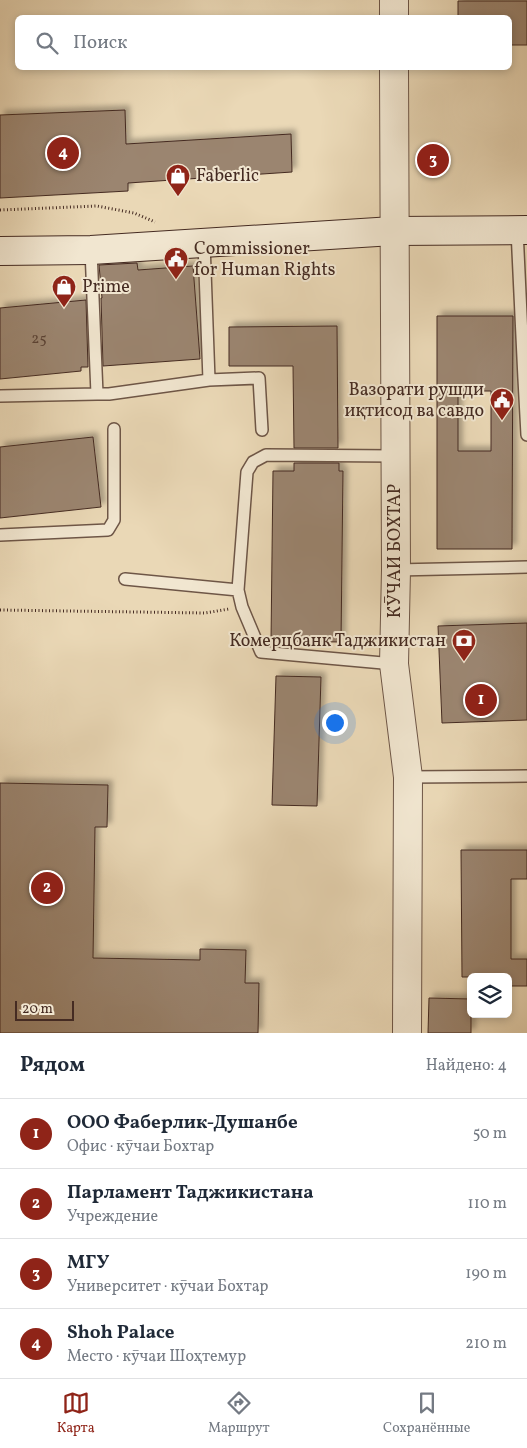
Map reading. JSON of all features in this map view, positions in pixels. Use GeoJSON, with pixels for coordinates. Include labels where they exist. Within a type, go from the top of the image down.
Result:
{"type":"FeatureCollection","features":[{"type":"Feature","properties":{"kind":"street"},"geometry":{"type":"LineString","coordinates":[[394,0],[394,15]]}},
{"type":"Feature","properties":{"kind":"street","name":"КӮЧАИ БОХТАР"},"geometry":{"type":"LineString","coordinates":[[394,70],[393,231],[396,570],[394,664],[408,777],[407,1033]]}},
{"type":"Feature","properties":{"kind":"street"},"geometry":{"type":"LineString","coordinates":[[0,252],[91,250],[393,231],[522,230]]}},
{"type":"Feature","properties":{"kind":"lane"},"geometry":{"type":"LineString","coordinates":[[522,230],[527,435]]}},
{"type":"Feature","properties":{"kind":"lane"},"geometry":{"type":"LineString","coordinates":[[204,243],[209,380]]}},
{"type":"Feature","properties":{"kind":"lane"},"geometry":{"type":"LineString","coordinates":[[91,250],[97,394]]}},
{"type":"Feature","properties":{"kind":"lane"},"geometry":{"type":"LineString","coordinates":[[0,396],[109,394],[209,380],[259,378],[262,430]]}},
{"type":"Feature","properties":{"kind":"lane"},"geometry":{"type":"LineString","coordinates":[[0,535],[108,530],[114,520],[114,429]]}},
{"type":"Feature","properties":{"kind":"lane"},"geometry":{"type":"LineString","coordinates":[[394,664],[261,652],[242,607],[238,590],[247,472],[253,462],[266,455],[395,456]]}},
{"type":"Feature","properties":{"kind":"lane"},"geometry":{"type":"LineString","coordinates":[[396,570],[527,567]]}},
{"type":"Feature","properties":{"kind":"lane"},"geometry":{"type":"LineString","coordinates":[[125,579],[238,590]]}},
{"type":"Feature","properties":{"kind":"lane"},"geometry":{"type":"LineString","coordinates":[[408,777],[527,776]]}},
{"type":"Feature","properties":{"kind":"path"},"geometry":{"type":"LineString","coordinates":[[0,210],[98,206],[134,214],[160,224]]}},
{"type":"Feature","properties":{"kind":"path"},"geometry":{"type":"LineString","coordinates":[[0,610],[205,613],[242,607]]}},
{"type":"Feature","properties":{"kind":"building"},"geometry":{"type":"Polygon","coordinates":[[[458,1],[527,1],[527,45],[512,45],[512,15],[458,15],[458,1]]]}},
{"type":"Feature","properties":{"kind":"building"},"geometry":{"type":"Polygon","coordinates":[[[125,110],[126,144],[291,134],[292,172],[128,183],[128,191],[0,198],[0,115],[125,110]]]}},
{"type":"Feature","properties":{"kind":"building"},"geometry":{"type":"Polygon","coordinates":[[[137,263],[138,270],[193,266],[200,359],[103,366],[102,298],[99,265],[137,263]]]}},
{"type":"Feature","properties":{"kind":"building"},"geometry":{"type":"Polygon","coordinates":[[[86,300],[88,367],[81,367],[81,371],[0,379],[0,308],[86,300]]]}},
{"type":"Feature","properties":{"kind":"building","name":"Вазорати рушди иқтисод ва савдо"},"geometry":{"type":"Polygon","coordinates":[[[437,316],[513,316],[512,549],[437,549],[437,316]],[[458,391],[458,451],[491,451],[491,391],[458,391]]]}},
{"type":"Feature","properties":{"kind":"building"},"geometry":{"type":"Polygon","coordinates":[[[337,326],[338,448],[294,448],[293,366],[229,366],[229,327],[337,326]]]}},
{"type":"Feature","properties":{"kind":"building"},"geometry":{"type":"Polygon","coordinates":[[[93,437],[101,507],[0,518],[0,447],[93,437]]]}},
{"type":"Feature","properties":{"kind":"building"},"geometry":{"type":"Polygon","coordinates":[[[294,463],[339,463],[339,471],[343,471],[341,642],[271,641],[273,471],[294,471],[294,463]]]}},
{"type":"Feature","properties":{"kind":"building"},"geometry":{"type":"Polygon","coordinates":[[[527,623],[527,720],[442,723],[438,626],[527,623]]]}},
{"type":"Feature","properties":{"kind":"building"},"geometry":{"type":"Polygon","coordinates":[[[276,676],[321,677],[317,806],[272,805],[276,676]]]}},
{"type":"Feature","properties":{"kind":"building"},"geometry":{"type":"Polygon","coordinates":[[[0,783],[108,785],[107,827],[95,827],[93,958],[200,960],[200,949],[246,950],[245,983],[259,983],[258,1033],[0,1033],[0,783]]]}},
{"type":"Feature","properties":{"kind":"building"},"geometry":{"type":"Polygon","coordinates":[[[461,850],[527,850],[527,879],[511,879],[511,959],[527,959],[527,986],[512,986],[512,973],[467,973],[467,977],[462,977],[461,850]]]}},
{"type":"Feature","properties":{"kind":"building"},"geometry":{"type":"Polygon","coordinates":[[[429,998],[467,999],[467,1018],[471,1018],[471,1033],[428,1033],[429,998]]]}},
{"type":"Feature","properties":{"kind":"place","name":"Shoh Palace"},"geometry":{"type":"Point","coordinates":[63,153]}},
{"type":"Feature","properties":{"kind":"place","name":"МГУ"},"geometry":{"type":"Point","coordinates":[433,160]}},
{"type":"Feature","properties":{"kind":"place","name":"Faberlic"},"geometry":{"type":"Point","coordinates":[178,197]}},
{"type":"Feature","properties":{"kind":"place","name":"Commissioner for Human Rights"},"geometry":{"type":"Point","coordinates":[176,280]}},
{"type":"Feature","properties":{"kind":"place","name":"Prime"},"geometry":{"type":"Point","coordinates":[64,308]}},
{"type":"Feature","properties":{"kind":"place","name":"Вазорати рушди иқтисод ва савдо"},"geometry":{"type":"Point","coordinates":[502,421]}},
{"type":"Feature","properties":{"kind":"place","name":"Комерцбанк Таджикистан"},"geometry":{"type":"Point","coordinates":[464,662]}},
{"type":"Feature","properties":{"kind":"place","name":"ООО Фаберлик-Душанбе"},"geometry":{"type":"Point","coordinates":[481,700]}},
{"type":"Feature","properties":{"kind":"place","name":"Парламент Таджикистана"},"geometry":{"type":"Point","coordinates":[47,888]}}]}
